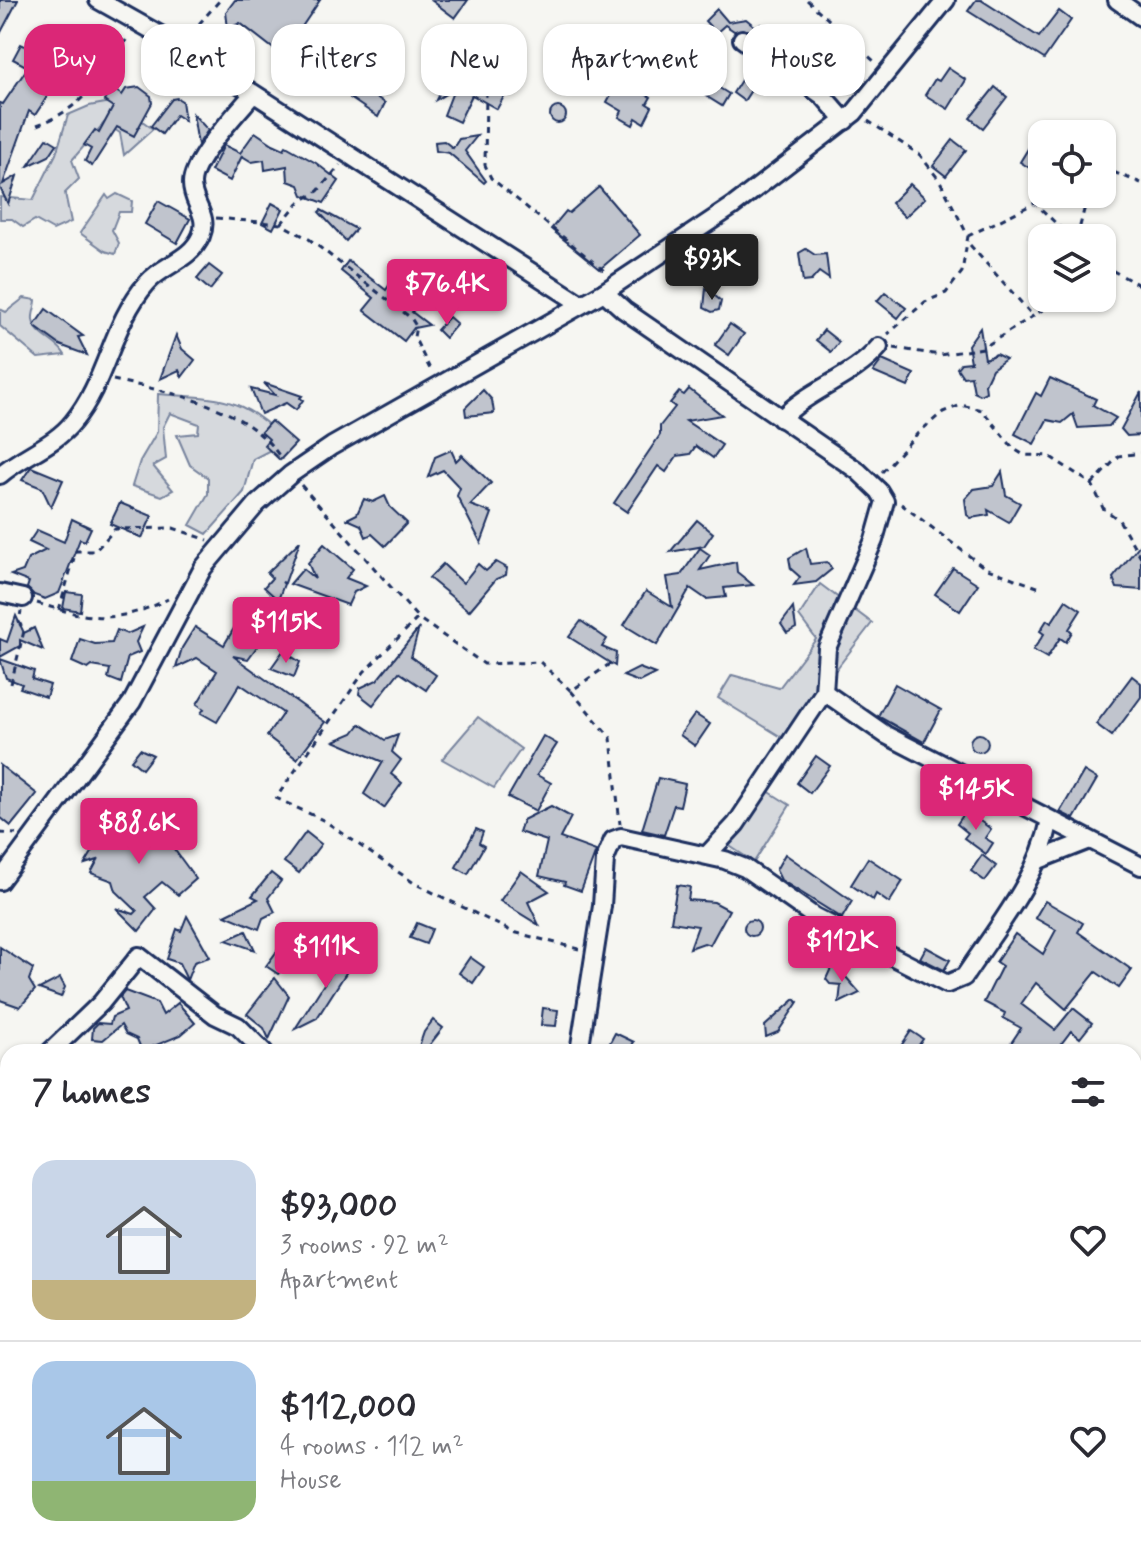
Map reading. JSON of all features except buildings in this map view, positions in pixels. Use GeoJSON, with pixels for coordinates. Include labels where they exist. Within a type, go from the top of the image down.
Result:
{"type":"FeatureCollection","features":[{"type":"Feature","properties":{"kind":"street"},"geometry":{"type":"LineString","coordinates":[[98,0],[141,26]]}},
{"type":"Feature","properties":{"kind":"street"},"geometry":{"type":"LineString","coordinates":[[0,881],[132,702],[189,589],[222,544],[291,474],[342,439],[611,286],[733,206],[850,117],[946,0]]}},
{"type":"Feature","properties":{"kind":"street"},"geometry":{"type":"LineString","coordinates":[[1117,0],[1141,17]]}},
{"type":"Feature","properties":{"kind":"street"},"geometry":{"type":"LineString","coordinates":[[742,39],[850,117]]}},
{"type":"Feature","properties":{"kind":"street"},"geometry":{"type":"LineString","coordinates":[[255,95],[346,155],[390,178],[581,304]]}},
{"type":"Feature","properties":{"kind":"street"},"geometry":{"type":"LineString","coordinates":[[0,475],[65,431],[86,404],[128,308],[153,276],[194,248],[202,233],[204,217],[194,193],[193,176],[209,150],[251,96]]}},
{"type":"Feature","properties":{"kind":"street"},"geometry":{"type":"LineString","coordinates":[[611,286],[624,310],[873,485],[885,501],[874,540],[827,648],[824,692],[736,824],[708,854]]}},
{"type":"Feature","properties":{"kind":"street"},"geometry":{"type":"LineString","coordinates":[[781,419],[816,390],[860,365],[879,347]]}},
{"type":"Feature","properties":{"kind":"street"},"geometry":{"type":"LineString","coordinates":[[0,593],[23,598]]}},
{"type":"Feature","properties":{"kind":"street"},"geometry":{"type":"LineString","coordinates":[[824,692],[886,735],[1087,841],[1141,866]]}},
{"type":"Feature","properties":{"kind":"street"},"geometry":{"type":"LineString","coordinates":[[580,1044],[606,851],[608,844],[621,837],[708,854],[745,868],[815,917],[947,984],[964,977],[1041,859],[1050,820]]}},
{"type":"Feature","properties":{"kind":"street"},"geometry":{"type":"LineString","coordinates":[[1041,859],[1087,841]]}},
{"type":"Feature","properties":{"kind":"street"},"geometry":{"type":"LineString","coordinates":[[58,1044],[101,1003],[139,956],[215,1015],[238,1026],[256,1044]]}},
{"type":"Feature","properties":{"kind":"path"},"geometry":{"type":"LineString","coordinates":[[199,24],[220,0]]}},
{"type":"Feature","properties":{"kind":"path"},"geometry":{"type":"LineString","coordinates":[[807,0],[887,72]]}},
{"type":"Feature","properties":{"kind":"path"},"geometry":{"type":"LineString","coordinates":[[37,125],[65,116],[79,103],[138,24]]}},
{"type":"Feature","properties":{"kind":"path"},"geometry":{"type":"LineString","coordinates":[[486,96],[485,165],[491,178],[611,286]]}},
{"type":"Feature","properties":{"kind":"path"},"geometry":{"type":"LineString","coordinates":[[850,117],[920,155],[940,181],[968,236],[962,272],[946,293],[905,316],[879,347]]}},
{"type":"Feature","properties":{"kind":"path"},"geometry":{"type":"LineString","coordinates":[[281,224],[298,203],[322,188],[346,155]]}},
{"type":"Feature","properties":{"kind":"path"},"geometry":{"type":"LineString","coordinates":[[1116,173],[1141,183]]}},
{"type":"Feature","properties":{"kind":"path"},"geometry":{"type":"LineString","coordinates":[[968,236],[1035,203],[1057,224]]}},
{"type":"Feature","properties":{"kind":"path"},"geometry":{"type":"LineString","coordinates":[[204,217],[281,224],[309,239],[411,318],[416,326],[414,337],[438,385]]}},
{"type":"Feature","properties":{"kind":"path"},"geometry":{"type":"LineString","coordinates":[[968,244],[1034,317]]}},
{"type":"Feature","properties":{"kind":"path"},"geometry":{"type":"LineString","coordinates":[[1116,273],[1141,286]]}},
{"type":"Feature","properties":{"kind":"path"},"geometry":{"type":"LineString","coordinates":[[879,347],[916,349],[940,355],[983,348],[1041,312]]}},
{"type":"Feature","properties":{"kind":"path"},"geometry":{"type":"LineString","coordinates":[[98,376],[218,408],[252,428],[274,447],[291,474],[418,618],[484,664],[540,662],[571,691],[611,738],[621,837]]}},
{"type":"Feature","properties":{"kind":"path"},"geometry":{"type":"LineString","coordinates":[[873,485],[926,424],[961,405],[982,410],[1014,449],[1024,455],[1049,456],[1092,484],[1103,508],[1119,520],[1141,558]]}},
{"type":"Feature","properties":{"kind":"path"},"geometry":{"type":"LineString","coordinates":[[1092,484],[1119,456],[1141,453]]}},
{"type":"Feature","properties":{"kind":"path"},"geometry":{"type":"LineString","coordinates":[[885,501],[908,507],[985,568],[1040,588]]}},
{"type":"Feature","properties":{"kind":"path"},"geometry":{"type":"LineString","coordinates":[[59,610],[76,551],[95,551],[115,529],[173,528],[222,544]]}},
{"type":"Feature","properties":{"kind":"path"},"geometry":{"type":"LineString","coordinates":[[11,684],[24,631],[19,622],[23,598],[81,617],[119,617],[189,589]]}},
{"type":"Feature","properties":{"kind":"path"},"geometry":{"type":"LineString","coordinates":[[418,618],[364,672],[276,798],[325,821],[414,883],[513,932],[593,953]]}},
{"type":"Feature","properties":{"kind":"path"},"geometry":{"type":"LineString","coordinates":[[571,691],[611,663]]}},
{"type":"Feature","properties":{"kind":"shaded area"},"geometry":{"type":"Polygon","coordinates":[[[116,101],[153,129],[124,155],[120,133],[104,123],[72,160],[79,179],[65,193],[71,222],[53,230],[35,220],[23,227],[12,219],[0,219],[0,197],[33,200],[56,154],[68,115],[89,106],[116,101]]]}},
{"type":"Feature","properties":{"kind":"shaded area"},"geometry":{"type":"Polygon","coordinates":[[[117,194],[132,201],[131,212],[119,212],[112,230],[119,243],[115,254],[105,251],[80,233],[106,195],[109,199],[117,194]]]}},
{"type":"Feature","properties":{"kind":"shaded area"},"geometry":{"type":"Polygon","coordinates":[[[24,298],[36,300],[35,326],[65,355],[38,358],[0,326],[0,309],[6,312],[24,298]]]}},
{"type":"Feature","properties":{"kind":"shaded area"},"geometry":{"type":"Polygon","coordinates":[[[158,394],[214,399],[242,407],[270,426],[286,442],[253,459],[244,492],[207,534],[190,525],[208,494],[208,478],[190,465],[177,435],[198,433],[199,424],[170,413],[163,427],[166,459],[153,466],[173,490],[162,496],[132,486],[140,461],[157,432],[158,394]]]}},
{"type":"Feature","properties":{"kind":"shaded area"},"geometry":{"type":"Polygon","coordinates":[[[820,584],[872,623],[783,738],[718,698],[732,675],[779,688],[816,639],[799,616],[820,584]]]}},
{"type":"Feature","properties":{"kind":"shaded area"},"geometry":{"type":"Polygon","coordinates":[[[478,717],[521,749],[494,788],[442,759],[478,717]]]}},
{"type":"Feature","properties":{"kind":"shaded area"},"geometry":{"type":"Polygon","coordinates":[[[760,786],[790,805],[754,862],[725,843],[760,786]]]}}]}
